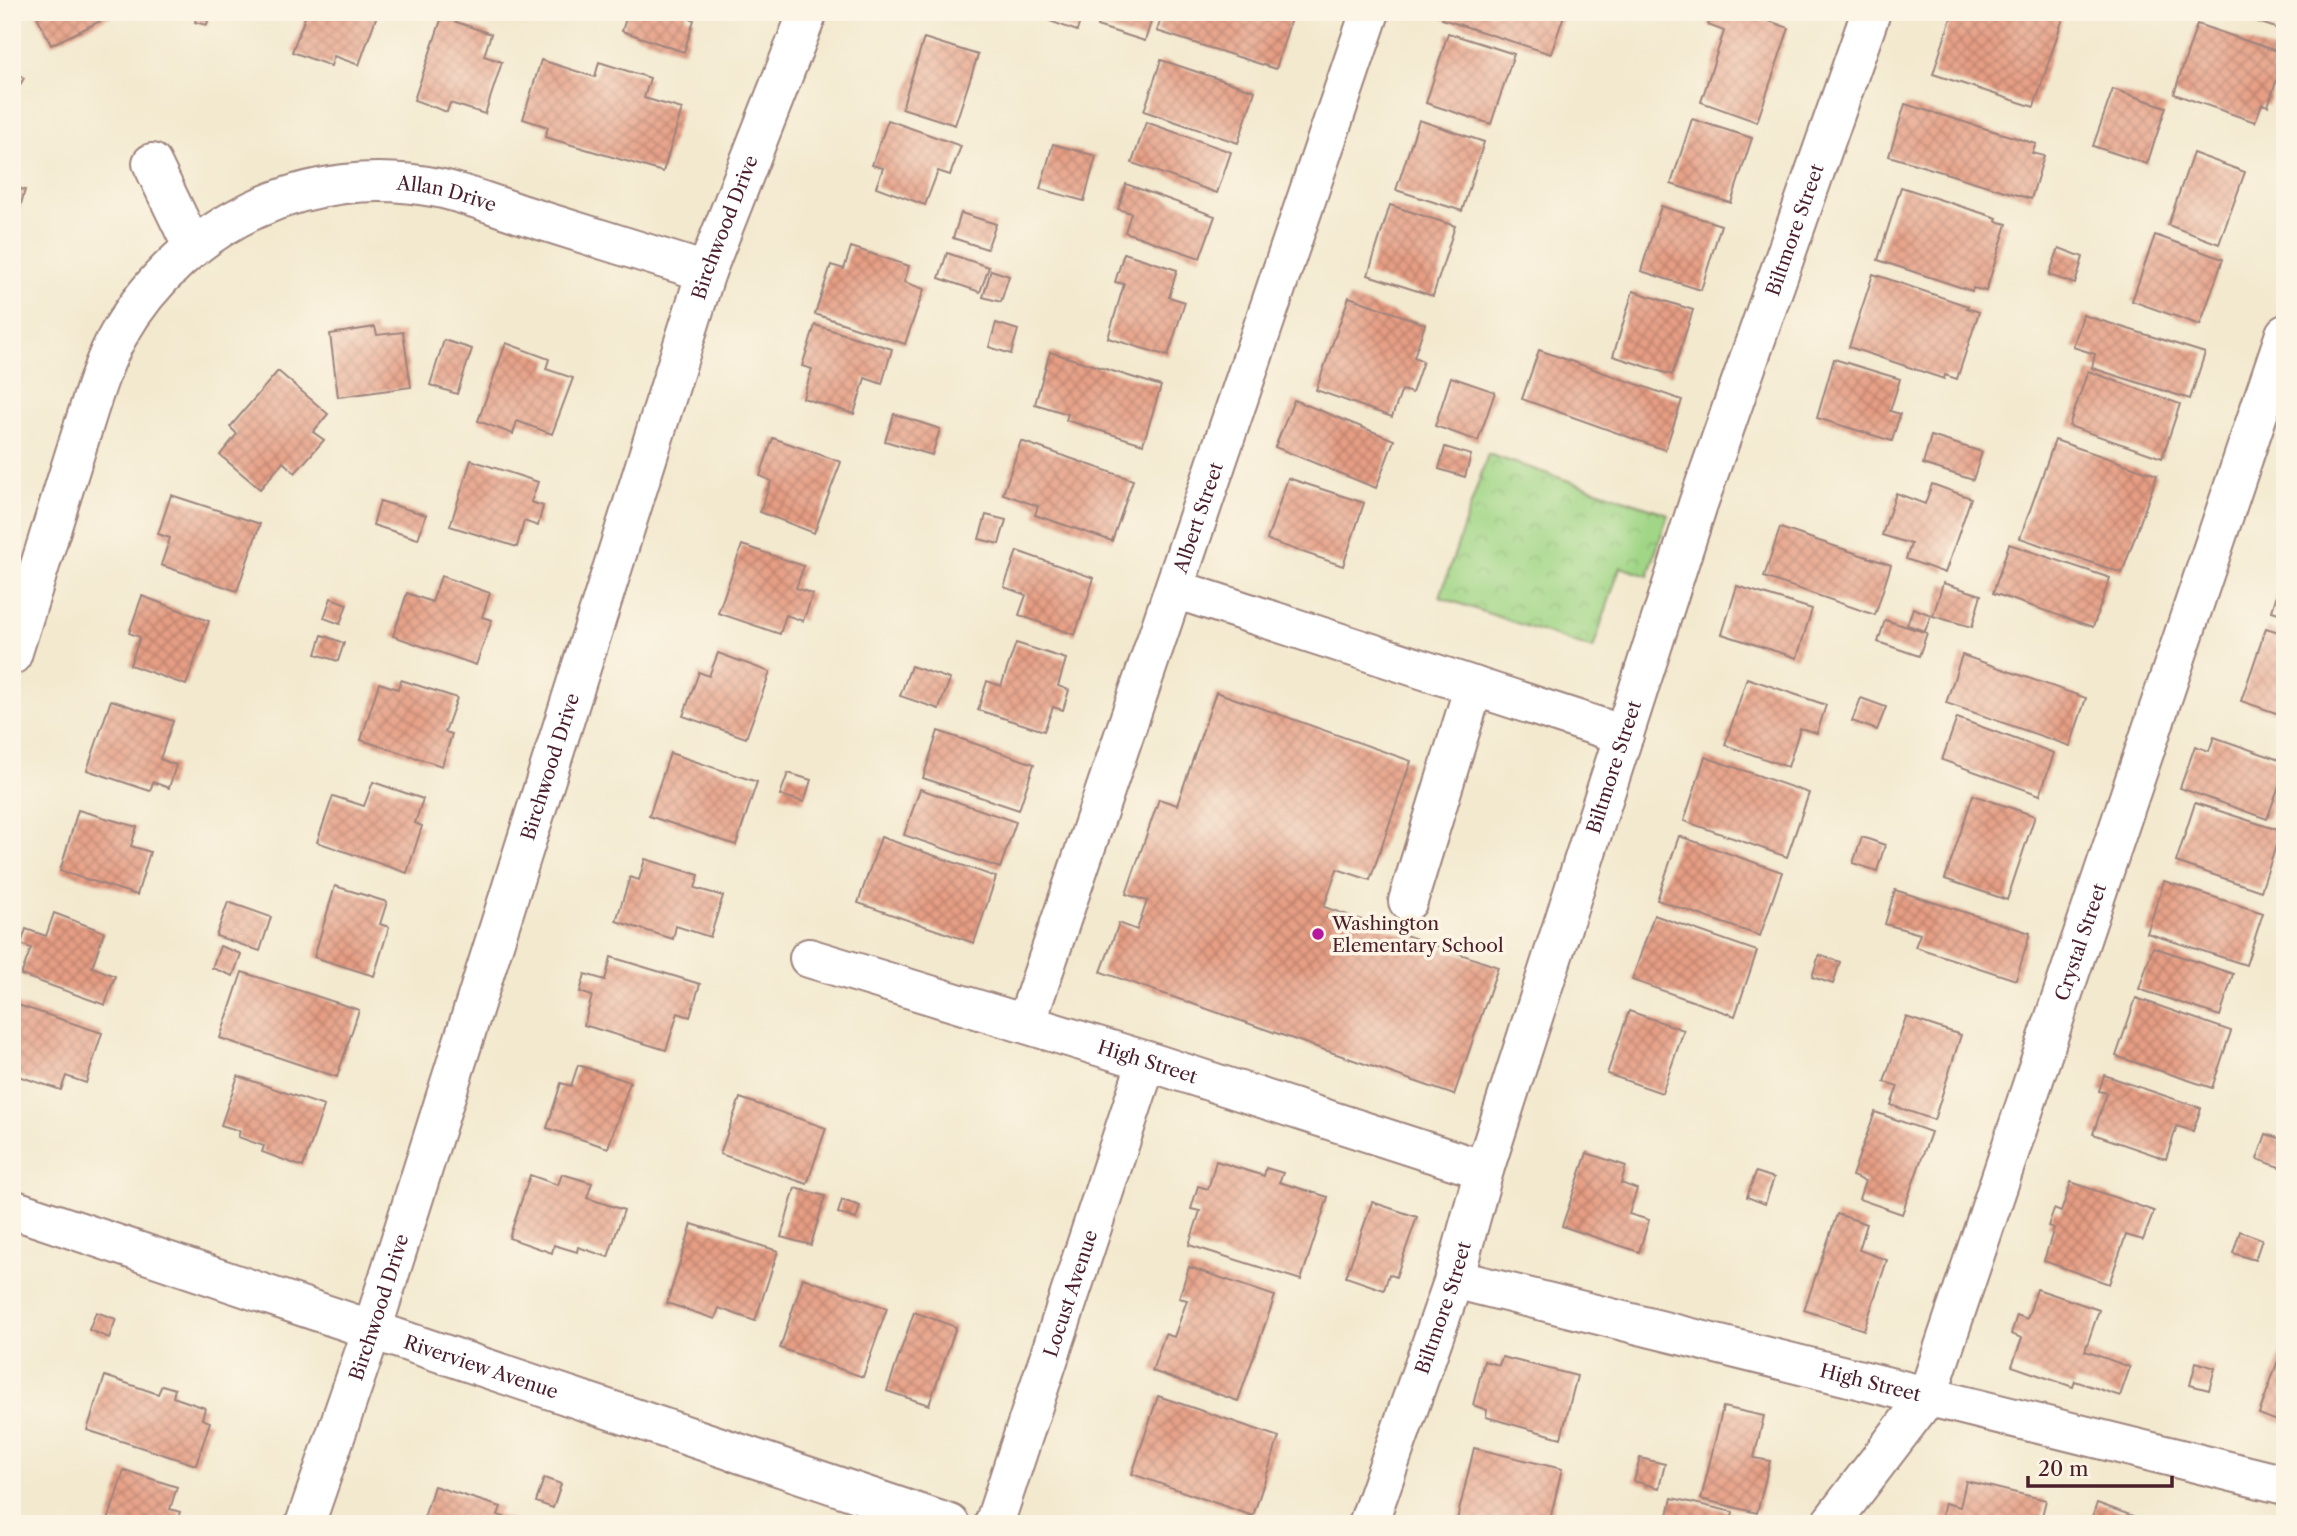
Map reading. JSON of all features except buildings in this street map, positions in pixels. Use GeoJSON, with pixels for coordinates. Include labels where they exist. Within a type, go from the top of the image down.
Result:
{"type":"FeatureCollection","features":[{"type":"Feature","properties":{"kind":"street","name":"Birchwood Drive"},"geometry":{"type":"LineString","coordinates":[[305,1524],[372,1330],[706,272],[808,12]]}},
{"type":"Feature","properties":{"kind":"street","name":"Albert Street"},"geometry":{"type":"LineString","coordinates":[[1026,1023],[1370,12]]}},
{"type":"Feature","properties":{"kind":"street","name":"Biltmore Street"},"geometry":{"type":"LineString","coordinates":[[1368,1524],[1454,1279],[1484,1170],[1698,504],[1871,12]]}},
{"type":"Feature","properties":{"kind":"street"},"geometry":{"type":"LineString","coordinates":[[152,163],[193,248]]}},
{"type":"Feature","properties":{"kind":"street","name":"Allan Drive"},"geometry":{"type":"LineString","coordinates":[[12,655],[93,398],[118,335],[152,287],[175,262],[220,228],[268,202],[320,187],[377,182],[439,188],[706,272]]}},
{"type":"Feature","properties":{"kind":"street","name":"Crystal Street"},"geometry":{"type":"LineString","coordinates":[[1830,1524],[1927,1398],[2285,334]]}},
{"type":"Feature","properties":{"kind":"street"},"geometry":{"type":"LineString","coordinates":[[1175,589],[1624,735]]}},
{"type":"Feature","properties":{"kind":"street"},"geometry":{"type":"LineString","coordinates":[[1408,901],[1474,686]]}},
{"type":"Feature","properties":{"kind":"street","name":"High Street"},"geometry":{"type":"LineString","coordinates":[[809,958],[1147,1061],[1484,1170]]}},
{"type":"Feature","properties":{"kind":"street","name":"Locust Avenue"},"geometry":{"type":"LineString","coordinates":[[994,1524],[1147,1061]]}},
{"type":"Feature","properties":{"kind":"street","name":"Riverview Avenue"},"geometry":{"type":"LineString","coordinates":[[12,1209],[950,1524]]}},
{"type":"Feature","properties":{"kind":"street","name":"High Street"},"geometry":{"type":"LineString","coordinates":[[1454,1279],[2285,1485]]}},
{"type":"Feature","properties":{"kind":"green space"},"geometry":{"type":"Polygon","coordinates":[[[1488,454],[1668,514],[1648,576],[1620,567],[1593,649],[1440,597],[1488,454]]]}},
{"type":"Feature","properties":{"kind":"place","name":"Washington Elementary School"},"geometry":{"type":"Point","coordinates":[1318,934]}}]}
